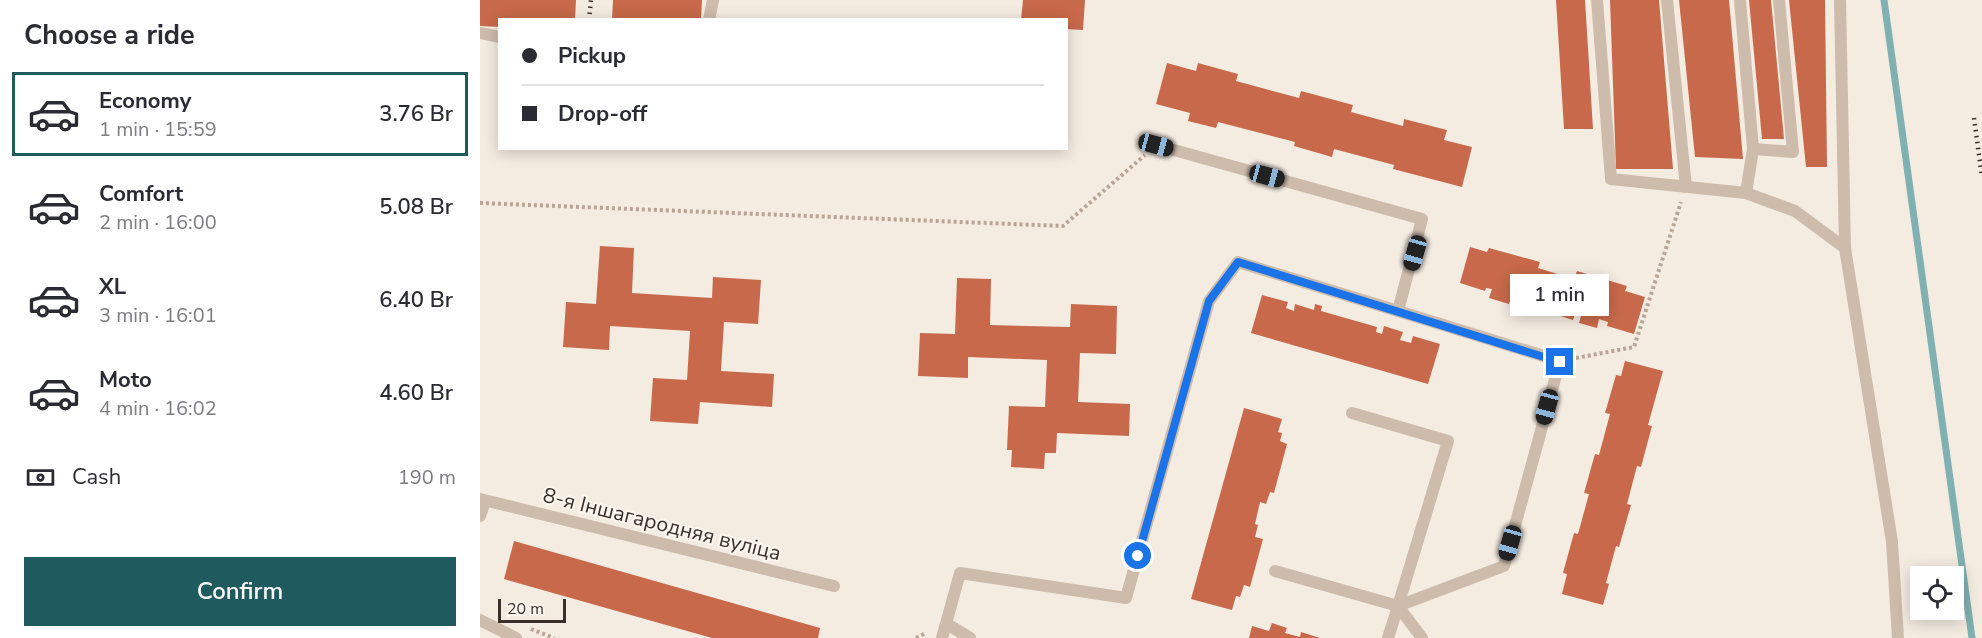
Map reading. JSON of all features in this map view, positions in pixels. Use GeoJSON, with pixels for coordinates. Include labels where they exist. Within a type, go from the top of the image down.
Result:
{"type":"FeatureCollection","features":[{"type":"Feature","properties":{"kind":"lane"},"geometry":{"type":"LineString","coordinates":[[709,18],[713,0]]}},
{"type":"Feature","properties":{"kind":"lane"},"geometry":{"type":"LineString","coordinates":[[1597,0],[1611,179],[1746,193],[1795,211],[1845,248]]}},
{"type":"Feature","properties":{"kind":"lane"},"geometry":{"type":"LineString","coordinates":[[1667,0],[1686,187]]}},
{"type":"Feature","properties":{"kind":"lane"},"geometry":{"type":"LineString","coordinates":[[1740,0],[1753,149],[1746,193]]}},
{"type":"Feature","properties":{"kind":"lane"},"geometry":{"type":"LineString","coordinates":[[1753,149],[1793,152],[1779,0]]}},
{"type":"Feature","properties":{"kind":"lane"},"geometry":{"type":"LineString","coordinates":[[1839,0],[1845,248],[1892,542],[1898,638]]}},
{"type":"Feature","properties":{"kind":"lane"},"geometry":{"type":"LineString","coordinates":[[480,33],[498,37]]}},
{"type":"Feature","properties":{"kind":"lane"},"geometry":{"type":"LineString","coordinates":[[1156,145],[1422,219],[1398,311]]}},
{"type":"Feature","properties":{"kind":"lane"},"geometry":{"type":"LineString","coordinates":[[942,638],[960,573],[1126,598],[1209,301],[1238,262],[1560,362],[1504,566],[1398,606],[1275,571]]}},
{"type":"Feature","properties":{"kind":"lane"},"geometry":{"type":"LineString","coordinates":[[1352,413],[1448,441],[1388,638]]}},
{"type":"Feature","properties":{"kind":"lane"},"geometry":{"type":"LineString","coordinates":[[480,516],[483,500]]}},
{"type":"Feature","properties":{"kind":"lane","name":"8-я Іншагародняя вуліца"},"geometry":{"type":"LineString","coordinates":[[483,500],[834,586]]}},
{"type":"Feature","properties":{"kind":"lane"},"geometry":{"type":"LineString","coordinates":[[1398,606],[1422,638]]}},
{"type":"Feature","properties":{"kind":"lane"},"geometry":{"type":"LineString","coordinates":[[480,620],[516,638]]}},
{"type":"Feature","properties":{"kind":"lane"},"geometry":{"type":"LineString","coordinates":[[947,624],[970,638]]}},
{"type":"Feature","properties":{"kind":"path"},"geometry":{"type":"LineString","coordinates":[[480,203],[1063,226],[1156,145]]}},
{"type":"Feature","properties":{"kind":"path"},"geometry":{"type":"LineString","coordinates":[[1560,362],[1634,347],[1686,187]]}},
{"type":"Feature","properties":{"kind":"building"},"geometry":{"type":"Polygon","coordinates":[[[480,0],[576,0],[575,18],[498,18],[498,27],[480,26],[480,0]]]}},
{"type":"Feature","properties":{"kind":"building"},"geometry":{"type":"Polygon","coordinates":[[[613,0],[702,0],[701,18],[612,18],[613,0]]]}},
{"type":"Feature","properties":{"kind":"building"},"geometry":{"type":"Polygon","coordinates":[[[1023,0],[1085,0],[1083,30],[1068,29],[1068,18],[1021,18],[1023,0]]]}},
{"type":"Feature","properties":{"kind":"building"},"geometry":{"type":"Polygon","coordinates":[[[1556,0],[1585,0],[1593,129],[1564,129],[1556,0]]]}},
{"type":"Feature","properties":{"kind":"building"},"geometry":{"type":"Polygon","coordinates":[[[1610,0],[1659,0],[1673,169],[1616,169],[1610,0]]]}},
{"type":"Feature","properties":{"kind":"building"},"geometry":{"type":"Polygon","coordinates":[[[1679,0],[1729,0],[1743,159],[1695,157],[1679,0]]]}},
{"type":"Feature","properties":{"kind":"building"},"geometry":{"type":"Polygon","coordinates":[[[1749,0],[1771,0],[1784,139],[1762,139],[1749,0]]]}},
{"type":"Feature","properties":{"kind":"building"},"geometry":{"type":"Polygon","coordinates":[[[1789,0],[1825,0],[1827,167],[1806,167],[1789,0]]]}},
{"type":"Feature","properties":{"kind":"building"},"geometry":{"type":"Polygon","coordinates":[[[1167,63],[1196,71],[1198,63],[1238,74],[1236,81],[1299,98],[1301,91],[1353,105],[1351,112],[1403,126],[1404,119],[1447,130],[1444,140],[1472,147],[1462,187],[1393,169],[1394,165],[1334,149],[1332,157],[1294,146],[1295,142],[1218,122],[1216,128],[1188,121],[1190,113],[1156,104],[1167,63]]]}},
{"type":"Feature","properties":{"kind":"building"},"geometry":{"type":"Polygon","coordinates":[[[600,246],[634,248],[632,293],[712,298],[713,277],[761,280],[758,324],[724,322],[721,371],[774,374],[772,407],[700,402],[698,424],[650,421],[653,378],[687,380],[690,331],[610,326],[609,350],[563,347],[566,302],[596,304],[600,246]]]}},
{"type":"Feature","properties":{"kind":"building"},"geometry":{"type":"Polygon","coordinates":[[[1470,247],[1487,252],[1489,248],[1540,262],[1538,268],[1574,279],[1577,271],[1627,286],[1625,291],[1645,297],[1634,334],[1607,326],[1608,322],[1599,319],[1597,328],[1579,323],[1581,316],[1575,314],[1573,320],[1519,303],[1521,297],[1512,295],[1509,304],[1489,298],[1492,289],[1486,288],[1485,291],[1460,283],[1470,247]]]}},
{"type":"Feature","properties":{"kind":"building"},"geometry":{"type":"Polygon","coordinates":[[[957,278],[991,279],[990,325],[1070,327],[1071,304],[1117,306],[1116,354],[1080,353],[1078,402],[1130,404],[1129,436],[1057,433],[1056,453],[1045,453],[1044,469],[1011,467],[1012,450],[1007,450],[1009,406],[1045,407],[1047,360],[968,357],[968,378],[918,376],[920,333],[955,334],[957,278]]]}},
{"type":"Feature","properties":{"kind":"building"},"geometry":{"type":"Polygon","coordinates":[[[1262,295],[1288,302],[1286,308],[1294,311],[1295,304],[1314,310],[1315,304],[1322,306],[1321,311],[1377,327],[1376,332],[1382,334],[1384,326],[1403,332],[1400,340],[1411,343],[1413,336],[1440,344],[1428,384],[1251,333],[1262,295]]]}},
{"type":"Feature","properties":{"kind":"building"},"geometry":{"type":"Polygon","coordinates":[[[1625,361],[1663,371],[1648,425],[1652,426],[1641,467],[1637,466],[1627,504],[1631,505],[1619,547],[1616,546],[1606,583],[1609,584],[1603,605],[1562,594],[1567,574],[1563,573],[1574,533],[1578,534],[1589,494],[1584,493],[1595,454],[1599,455],[1610,414],[1605,413],[1616,375],[1621,376],[1625,361]]]}},
{"type":"Feature","properties":{"kind":"building"},"geometry":{"type":"Polygon","coordinates":[[[1244,408],[1282,419],[1278,432],[1282,433],[1280,441],[1287,444],[1274,493],[1270,492],[1266,504],[1260,502],[1255,524],[1258,525],[1255,537],[1263,539],[1250,587],[1244,585],[1240,597],[1236,596],[1232,610],[1191,599],[1244,408]]]}},
{"type":"Feature","properties":{"kind":"building"},"geometry":{"type":"Polygon","coordinates":[[[514,541],[820,628],[818,638],[712,638],[504,579],[514,541]]]}},
{"type":"Feature","properties":{"kind":"building"},"geometry":{"type":"Polygon","coordinates":[[[1272,623],[1287,628],[1285,633],[1300,637],[1301,632],[1320,638],[1249,638],[1252,626],[1269,631],[1272,623]]]}},
{"type":"Feature","properties":{"kind":"waterway"},"geometry":{"type":"LineString","coordinates":[[1884,0],[1972,638]]}},
{"type":"Feature","properties":{"kind":"railway"},"geometry":{"type":"LineString","coordinates":[[589,18],[591,0]]}},
{"type":"Feature","properties":{"kind":"railway"},"geometry":{"type":"LineString","coordinates":[[1974,118],[1982,177]]}},
{"type":"Feature","properties":{"kind":"route"},"geometry":{"type":"LineString","coordinates":[[1138,556],[1209,301],[1238,262],[1560,362]]}}]}
